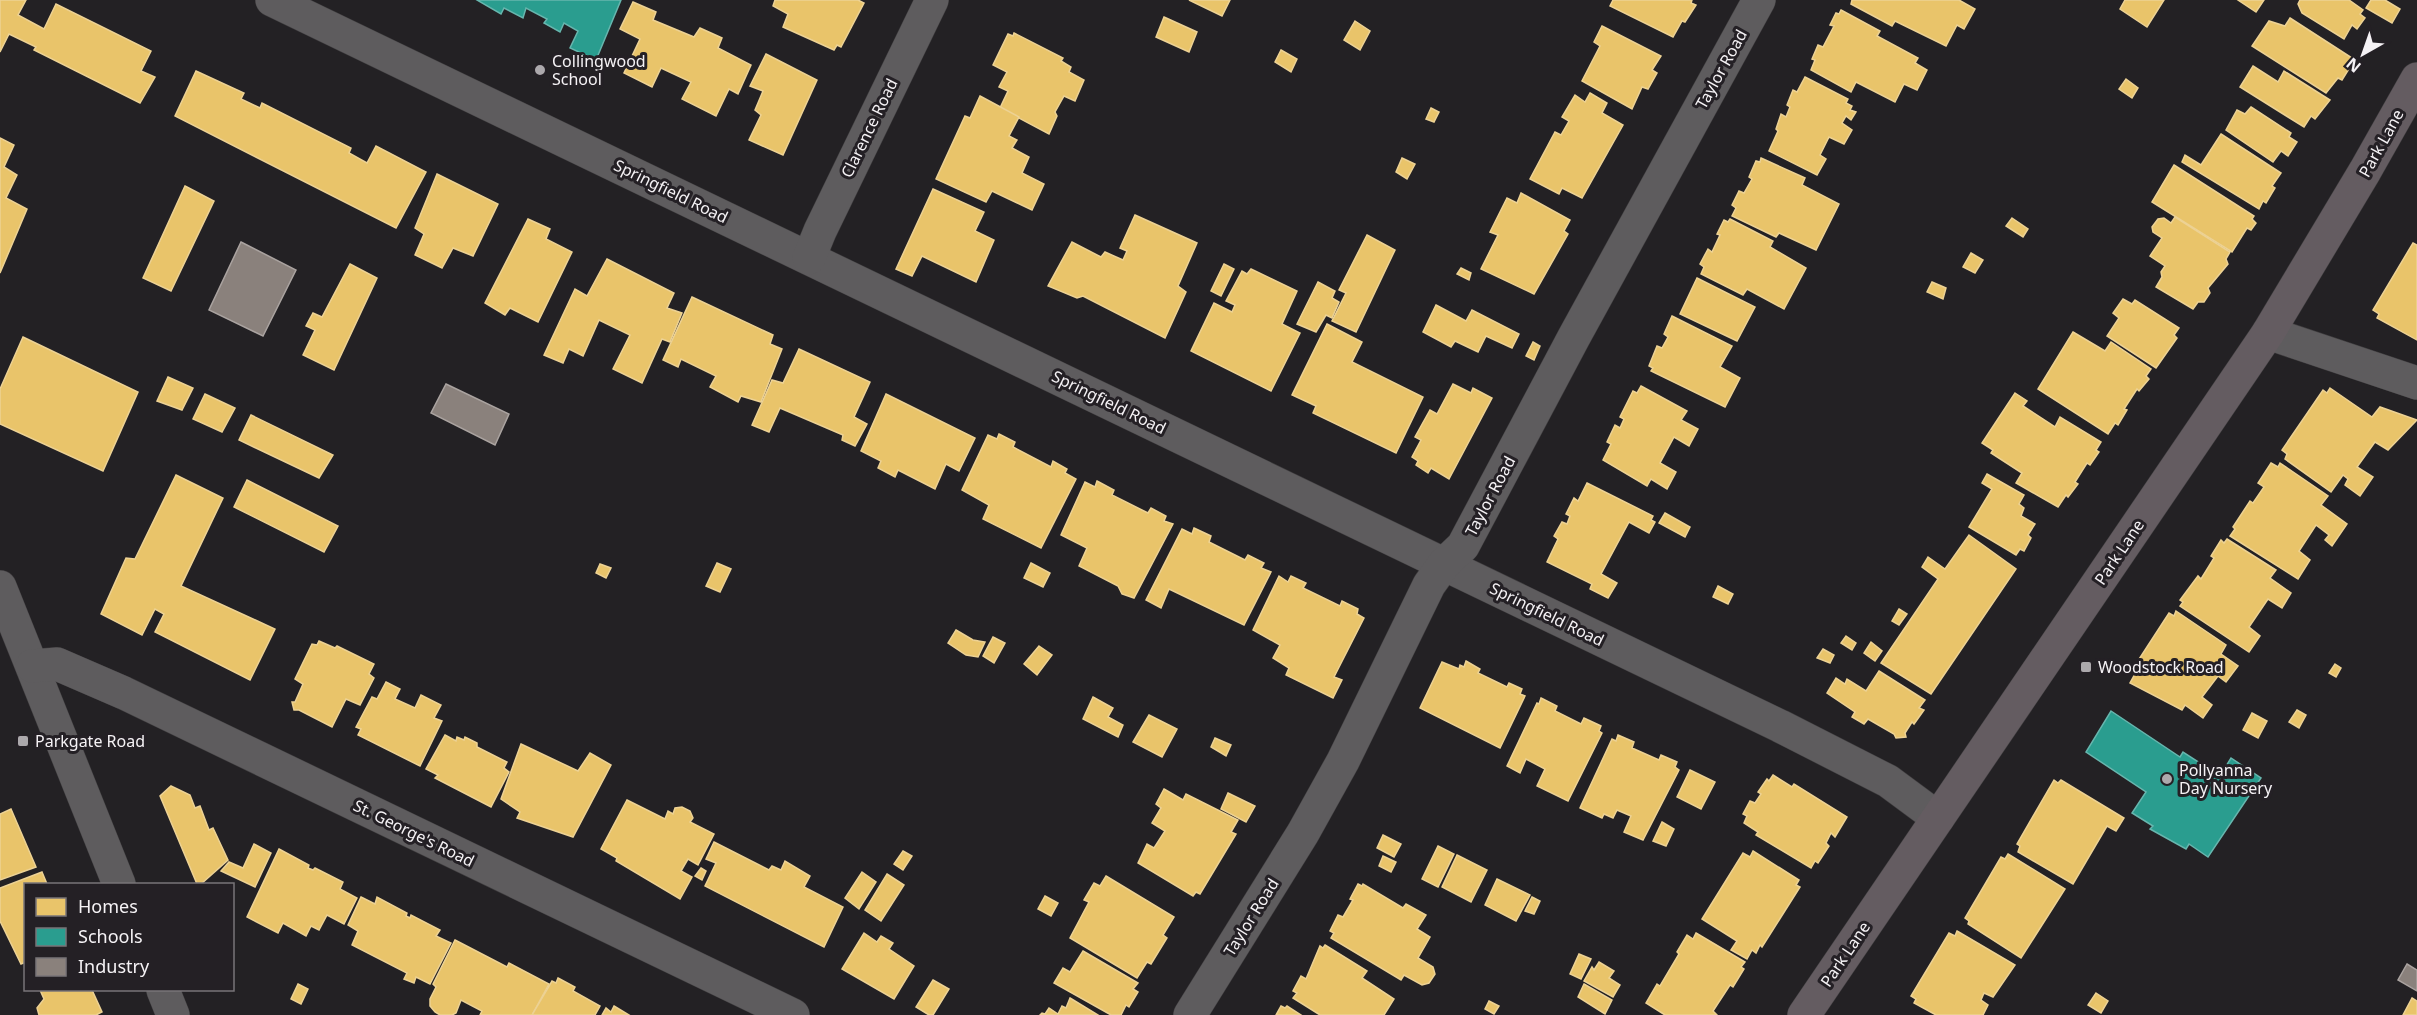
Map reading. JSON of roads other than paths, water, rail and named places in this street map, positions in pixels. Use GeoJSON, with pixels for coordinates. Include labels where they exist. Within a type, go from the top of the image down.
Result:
{"type":"FeatureCollection","features":[{"type":"Feature","properties":{"kind":"main road","name":"Park Lane"},"geometry":{"type":"LineString","coordinates":[[1804,1015],[2268,333],[2366,171],[2417,79]]}},
{"type":"Feature","properties":{"kind":"street","name":"Springfield Road"},"geometry":{"type":"LineString","coordinates":[[272,0],[1780,726],[1888,781],[1938,818]]}},
{"type":"Feature","properties":{"kind":"street","name":"Clarence Road"},"geometry":{"type":"LineString","coordinates":[[809,258],[932,0]]}},
{"type":"Feature","properties":{"kind":"street","name":"Taylor Road"},"geometry":{"type":"LineString","coordinates":[[1190,1015],[1303,833],[1348,751],[1429,585],[1444,564],[1463,546],[1574,337],[1760,0]]}},
{"type":"Feature","properties":{"kind":"street"},"geometry":{"type":"LineString","coordinates":[[2268,333],[2417,383]]}},
{"type":"Feature","properties":{"kind":"street"},"geometry":{"type":"LineString","coordinates":[[0,587],[118,883]]}},
{"type":"Feature","properties":{"kind":"street","name":"St. George's Road"},"geometry":{"type":"LineString","coordinates":[[32,666],[57,663],[124,693],[793,1015]]}},
{"type":"Feature","properties":{"kind":"street"},"geometry":{"type":"LineString","coordinates":[[163,991],[173,1015]]}},
{"type":"Feature","properties":{"kind":"place","name":"Collingwood School"},"geometry":{"type":"Point","coordinates":[540,70]}},
{"type":"Feature","properties":{"kind":"place","name":"Woodstock Road"},"geometry":{"type":"Point","coordinates":[2086,667]}},
{"type":"Feature","properties":{"kind":"place","name":"Parkgate Road"},"geometry":{"type":"Point","coordinates":[23,741]}},
{"type":"Feature","properties":{"kind":"place","name":"Pollyanna Day Nursery"},"geometry":{"type":"Point","coordinates":[2167,779]}}]}
